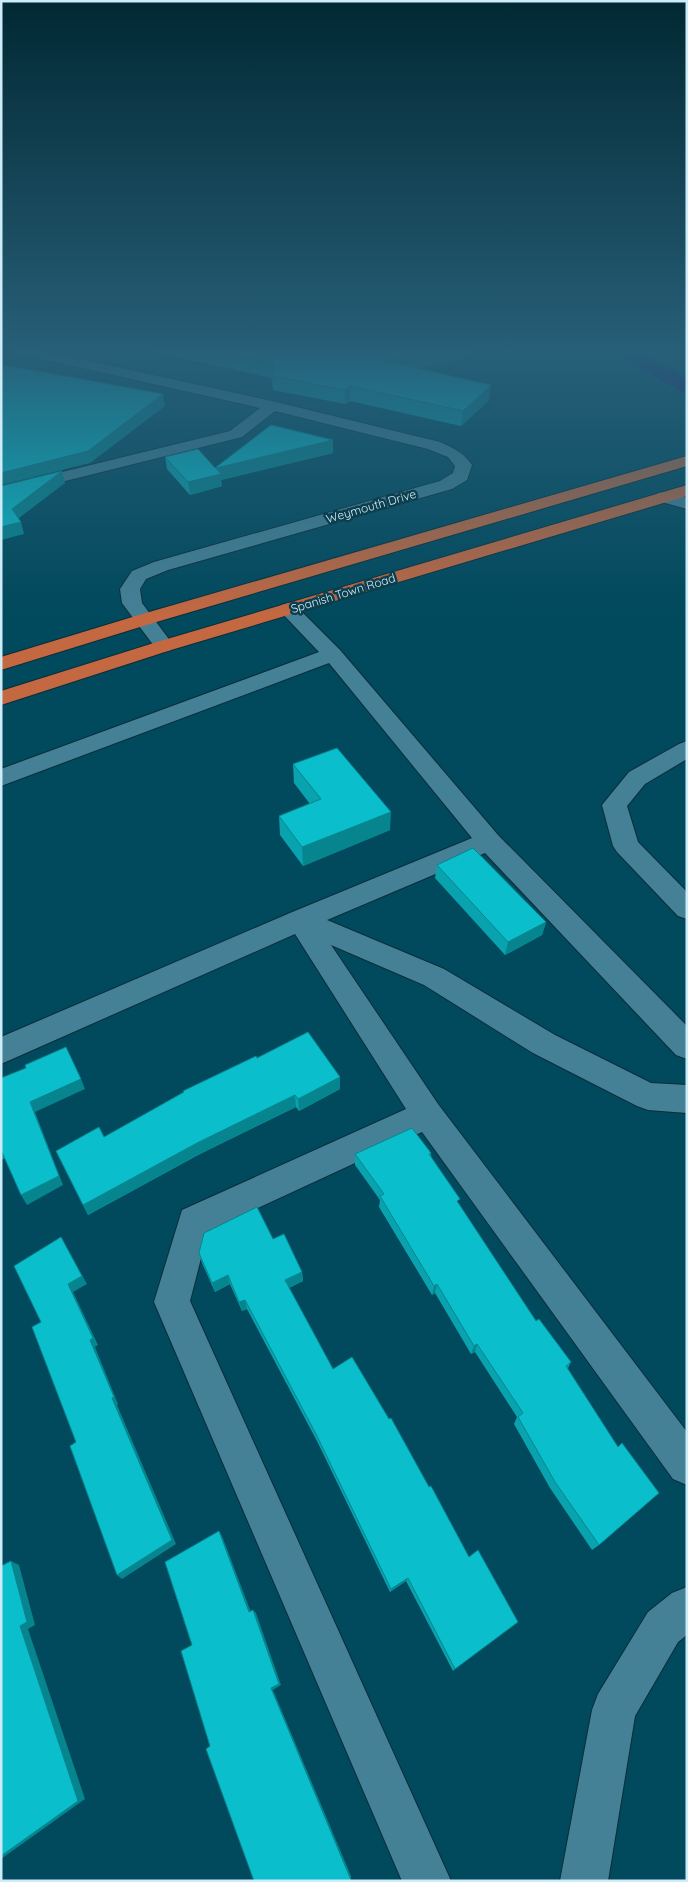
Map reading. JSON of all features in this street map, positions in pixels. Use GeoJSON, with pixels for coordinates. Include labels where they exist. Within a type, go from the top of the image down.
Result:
{"type":"FeatureCollection","features":[{"type":"Feature","properties":{"kind":"highway","name":"Spanish Town Road"},"geometry":{"type":"LineString","coordinates":[[1,664],[146,619],[687,461]]}},
{"type":"Feature","properties":{"kind":"highway","name":"Spanish Town Road"},"geometry":{"type":"LineString","coordinates":[[1,698],[164,646],[687,490]]}},
{"type":"Feature","properties":{"kind":"street"},"geometry":{"type":"LineString","coordinates":[[1,492],[220,438]]}},
{"type":"Feature","properties":{"kind":"street","name":"Weymouth Drive"},"geometry":{"type":"LineString","coordinates":[[164,646],[146,619],[132,603],[130,589],[139,575],[160,566],[446,485],[461,476],[464,465],[454,454],[434,445],[404,438]]}},
{"type":"Feature","properties":{"kind":"street"},"geometry":{"type":"LineString","coordinates":[[664,497],[687,504]]}},
{"type":"Feature","properties":{"kind":"street"},"geometry":{"type":"LineString","coordinates":[[288,609],[333,654],[489,841],[687,1046]]}},
{"type":"Feature","properties":{"kind":"street"},"geometry":{"type":"LineString","coordinates":[[1,778],[333,654]]}},
{"type":"Feature","properties":{"kind":"street"},"geometry":{"type":"LineString","coordinates":[[687,749],[637,778],[614,805],[626,846],[687,909]]}},
{"type":"Feature","properties":{"kind":"street"},"geometry":{"type":"LineString","coordinates":[[1,1051],[300,920],[489,841]]}},
{"type":"Feature","properties":{"kind":"street"},"geometry":{"type":"LineString","coordinates":[[300,920],[434,977],[544,1044],[648,1096],[687,1099]]}},
{"type":"Feature","properties":{"kind":"street"},"geometry":{"type":"LineString","coordinates":[[300,920],[428,1114],[687,1465]]}},
{"type":"Feature","properties":{"kind":"street"},"geometry":{"type":"LineString","coordinates":[[427,1881],[172,1302],[194,1220],[428,1114]]}},
{"type":"Feature","properties":{"kind":"street"},"geometry":{"type":"LineString","coordinates":[[584,1881],[614,1710],[664,1627],[687,1608]]}},
{"type":"Feature","properties":{"kind":"building"},"geometry":{"type":"Polygon","coordinates":[[[1,438],[105,438],[88,451],[1,473],[1,438]]]}},
{"type":"Feature","properties":{"kind":"building"},"geometry":{"type":"Polygon","coordinates":[[[254,438],[324,438],[333,440],[216,468],[221,474],[188,482],[165,457],[198,449],[215,468],[254,438]]]}},
{"type":"Feature","properties":{"kind":"building"},"geometry":{"type":"Polygon","coordinates":[[[62,471],[12,509],[21,522],[1,527],[1,486],[62,471]]]}},
{"type":"Feature","properties":{"kind":"building"},"geometry":{"type":"Polygon","coordinates":[[[337,748],[391,812],[302,847],[279,816],[321,799],[293,764],[337,748]]]}},
{"type":"Feature","properties":{"kind":"building"},"geometry":{"type":"Polygon","coordinates":[[[473,848],[546,922],[508,942],[437,865],[473,848]]]}},
{"type":"Feature","properties":{"kind":"building"},"geometry":{"type":"Polygon","coordinates":[[[308,1032],[340,1077],[298,1099],[295,1095],[197,1143],[83,1205],[56,1151],[99,1127],[104,1137],[183,1091],[256,1056],[257,1058],[308,1032]]]}},
{"type":"Feature","properties":{"kind":"building"},"geometry":{"type":"Polygon","coordinates":[[[66,1047],[81,1079],[30,1102],[59,1176],[21,1195],[1,1150],[1,1078],[26,1068],[25,1065],[66,1047]]]}},
{"type":"Feature","properties":{"kind":"building"},"geometry":{"type":"Polygon","coordinates":[[[412,1128],[431,1153],[429,1154],[460,1199],[457,1201],[536,1321],[539,1319],[571,1362],[566,1366],[618,1447],[622,1443],[659,1493],[599,1545],[555,1482],[518,1417],[523,1413],[477,1344],[474,1346],[437,1284],[434,1286],[380,1196],[384,1194],[355,1154],[412,1128]]]}},
{"type":"Feature","properties":{"kind":"building"},"geometry":{"type":"Polygon","coordinates":[[[257,1207],[273,1239],[284,1234],[302,1272],[285,1280],[333,1369],[352,1357],[389,1419],[391,1418],[429,1487],[431,1486],[469,1557],[478,1550],[518,1622],[455,1669],[408,1578],[391,1589],[317,1436],[245,1300],[239,1302],[228,1275],[212,1283],[199,1253],[204,1233],[257,1207]]]}},
{"type":"Feature","properties":{"kind":"building"},"geometry":{"type":"Polygon","coordinates":[[[61,1237],[82,1276],[68,1284],[93,1338],[90,1340],[114,1397],[112,1398],[172,1540],[117,1575],[70,1446],[76,1442],[32,1327],[41,1322],[14,1266],[61,1237]]]}},
{"type":"Feature","properties":{"kind":"building"},"geometry":{"type":"Polygon","coordinates":[[[219,1531],[249,1612],[253,1610],[279,1684],[271,1688],[350,1881],[254,1881],[206,1749],[210,1746],[181,1651],[192,1645],[165,1562],[219,1531]]]}},
{"type":"Feature","properties":{"kind":"building"},"geometry":{"type":"Polygon","coordinates":[[[11,1561],[27,1622],[20,1626],[78,1801],[1,1856],[1,1566],[11,1561]]]}}]}
